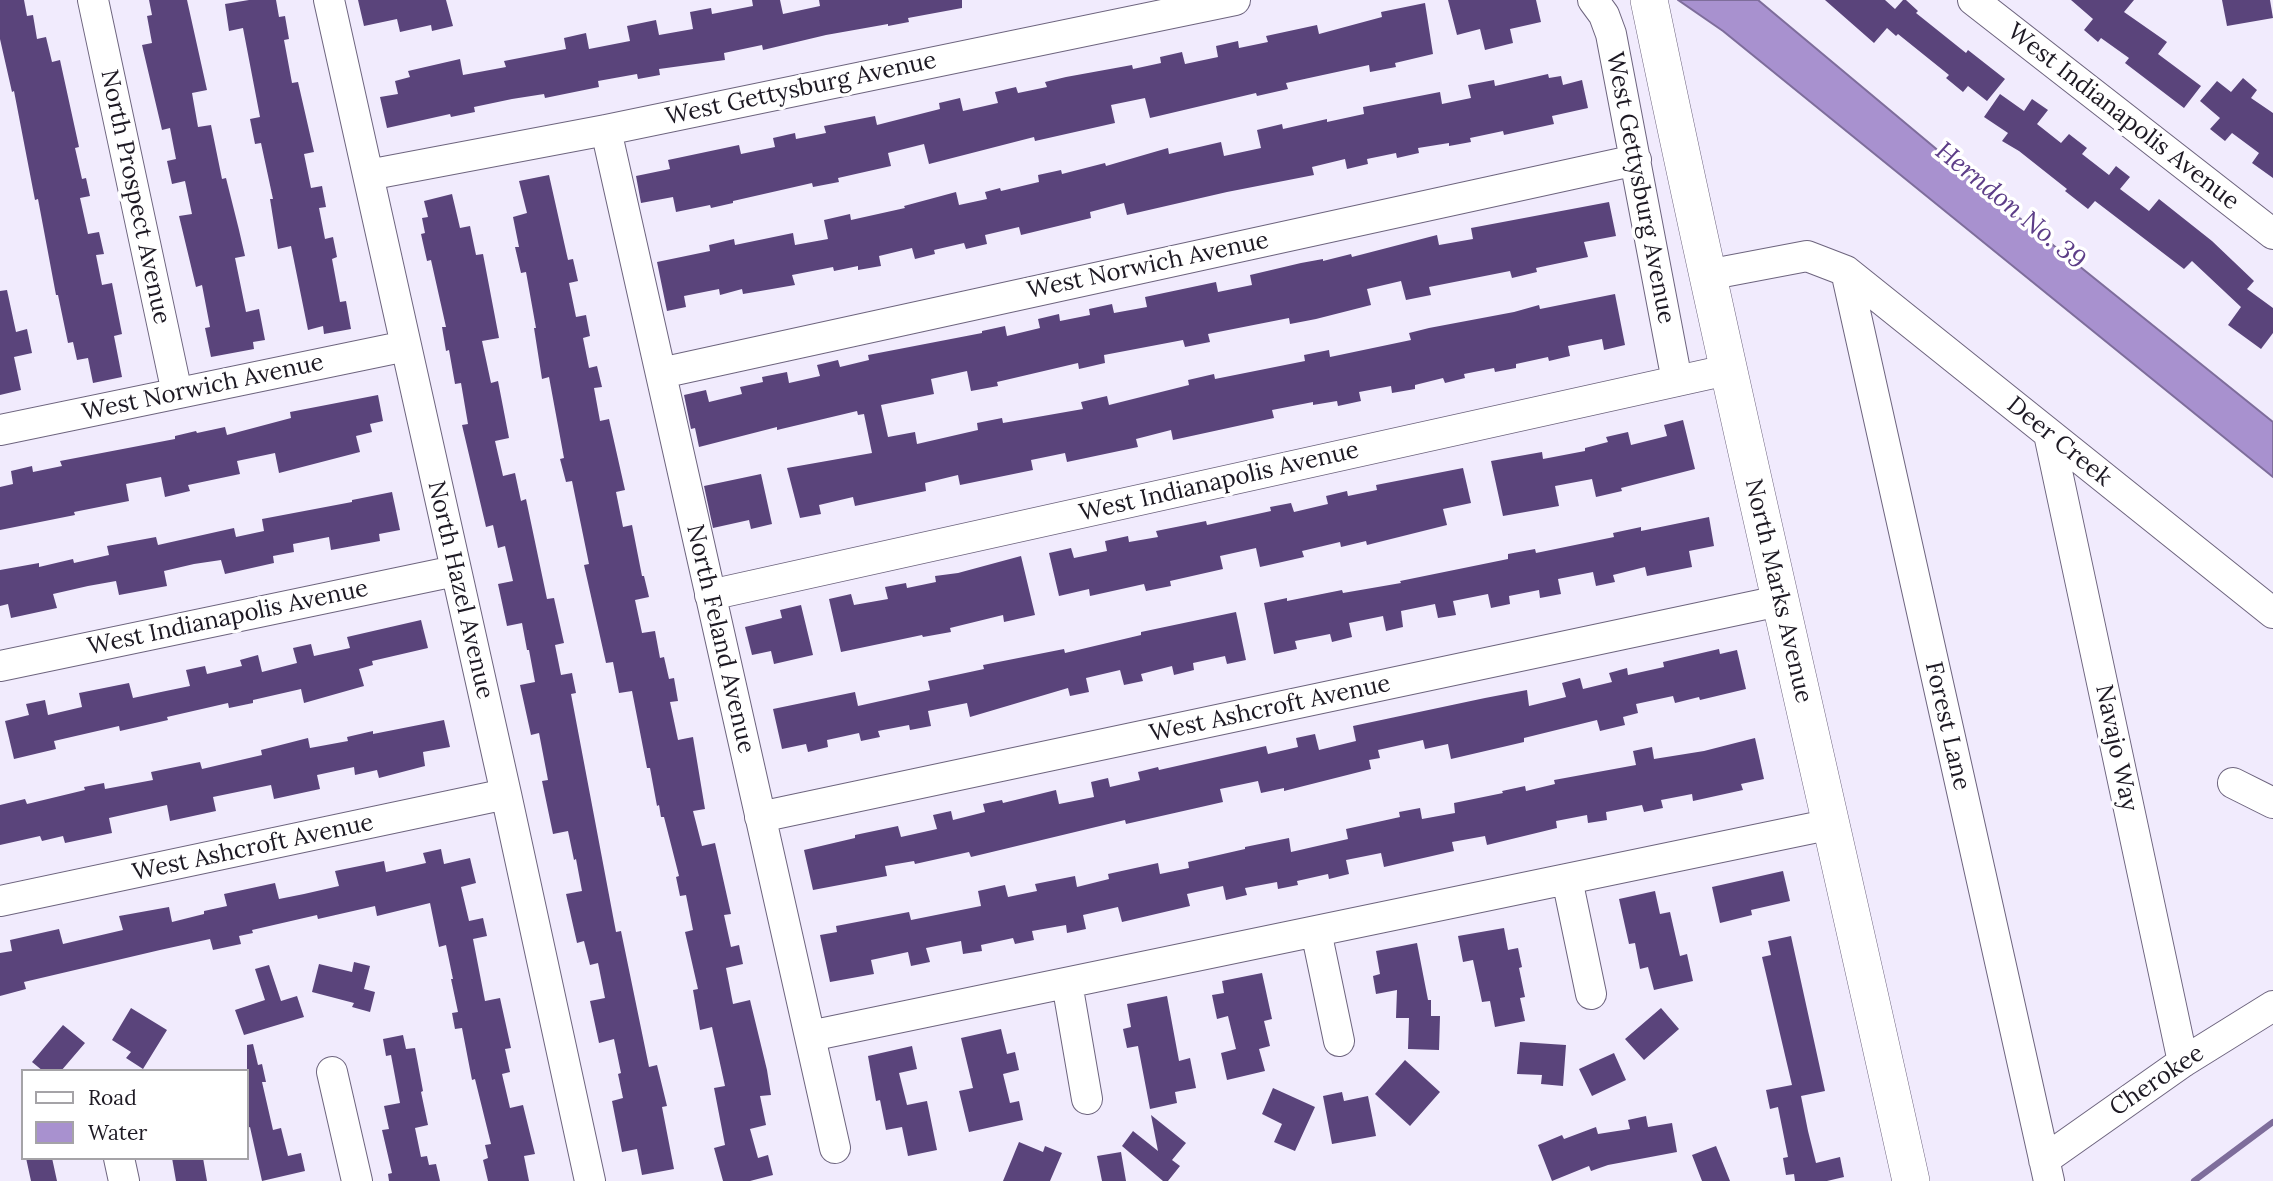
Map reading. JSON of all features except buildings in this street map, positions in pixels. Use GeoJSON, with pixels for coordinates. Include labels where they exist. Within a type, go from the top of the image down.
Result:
{"type":"FeatureCollection","features":[{"type":"Feature","properties":{"kind":"main road","name":"North Marks Avenue"},"geometry":{"type":"LineString","coordinates":[[1649,0],[1727,370],[1911,1181]]}},
{"type":"Feature","properties":{"kind":"street","name":"North Prospect Avenue"},"geometry":{"type":"LineString","coordinates":[[93,0],[177,393]]}},
{"type":"Feature","properties":{"kind":"street","name":"North Hazel Avenue"},"geometry":{"type":"LineString","coordinates":[[329,0],[590,1181]]}},
{"type":"Feature","properties":{"kind":"street","name":"West Gettysburg Avenue"},"geometry":{"type":"LineString","coordinates":[[368,175],[606,130],[1235,0]]}},
{"type":"Feature","properties":{"kind":"street","name":"West Gettysburg Avenue"},"geometry":{"type":"LineString","coordinates":[[1593,0],[1604,15],[1611,34],[1677,381]]}},
{"type":"Feature","properties":{"kind":"street","name":"West Indianapolis Avenue"},"geometry":{"type":"LineString","coordinates":[[1972,0],[2273,234]]}},
{"type":"Feature","properties":{"kind":"street","name":"North Feland Avenue"},"geometry":{"type":"LineString","coordinates":[[606,130],[835,1148]]}},
{"type":"Feature","properties":{"kind":"street","name":"West Norwich Avenue"},"geometry":{"type":"LineString","coordinates":[[661,373],[1636,160]]}},
{"type":"Feature","properties":{"kind":"street","name":"Deer Creek"},"geometry":{"type":"LineString","coordinates":[[1707,275],[1807,256],[1846,271],[2273,613]]}},
{"type":"Feature","properties":{"kind":"street","name":"Forest Lane"},"geometry":{"type":"LineString","coordinates":[[1846,271],[2046,1170]]}},
{"type":"Feature","properties":{"kind":"street","name":"West Norwich Avenue"},"geometry":{"type":"LineString","coordinates":[[0,430],[406,346]]}},
{"type":"Feature","properties":{"kind":"street","name":"West Indianapolis Avenue"},"geometry":{"type":"LineString","coordinates":[[710,595],[1727,370]]}},
{"type":"Feature","properties":{"kind":"street","name":"Navajo Way"},"geometry":{"type":"LineString","coordinates":[[2049,434],[2183,1062]]}},
{"type":"Feature","properties":{"kind":"street","name":"West Indianapolis Avenue"},"geometry":{"type":"LineString","coordinates":[[0,666],[455,571]]}},
{"type":"Feature","properties":{"kind":"street","name":"West Ashcroft Avenue"},"geometry":{"type":"LineString","coordinates":[[760,817],[1779,601]]}},
{"type":"Feature","properties":{"kind":"street"},"geometry":{"type":"LineString","coordinates":[[2233,783],[2273,803]]}},
{"type":"Feature","properties":{"kind":"street","name":"West Ashcroft Avenue"},"geometry":{"type":"LineString","coordinates":[[0,901],[506,794]]}},
{"type":"Feature","properties":{"kind":"street"},"geometry":{"type":"LineString","coordinates":[[810,1036],[1832,824]]}},
{"type":"Feature","properties":{"kind":"street"},"geometry":{"type":"LineString","coordinates":[[1567,879],[1591,994]]}},
{"type":"Feature","properties":{"kind":"street"},"geometry":{"type":"LineString","coordinates":[[1316,931],[1339,1041]]}},
{"type":"Feature","properties":{"kind":"street"},"geometry":{"type":"LineString","coordinates":[[1066,983],[1087,1099]]}},
{"type":"Feature","properties":{"kind":"street","name":"Cherokee"},"geometry":{"type":"LineString","coordinates":[[2046,1170],[2183,1062],[2273,1006]]}},
{"type":"Feature","properties":{"kind":"street"},"geometry":{"type":"LineString","coordinates":[[332,1072],[356,1181]]}},
{"type":"Feature","properties":{"kind":"street"},"geometry":{"type":"LineString","coordinates":[[119,1160],[124,1181]]}},
{"type":"Feature","properties":{"kind":"water"},"geometry":{"type":"Polygon","coordinates":[[[1678,0],[1758,0],[2007,208],[2273,422],[2273,477],[1723,31],[1678,0]]]}},
{"type":"Feature","properties":{"kind":"waterway"},"geometry":{"type":"LineString","coordinates":[[2194,1181],[2273,1122]]}},
{"type":"Feature","properties":{"kind":"water label","name":"Herndon No. 39"},"geometry":{"type":"Point","coordinates":[2010,206]}}]}
